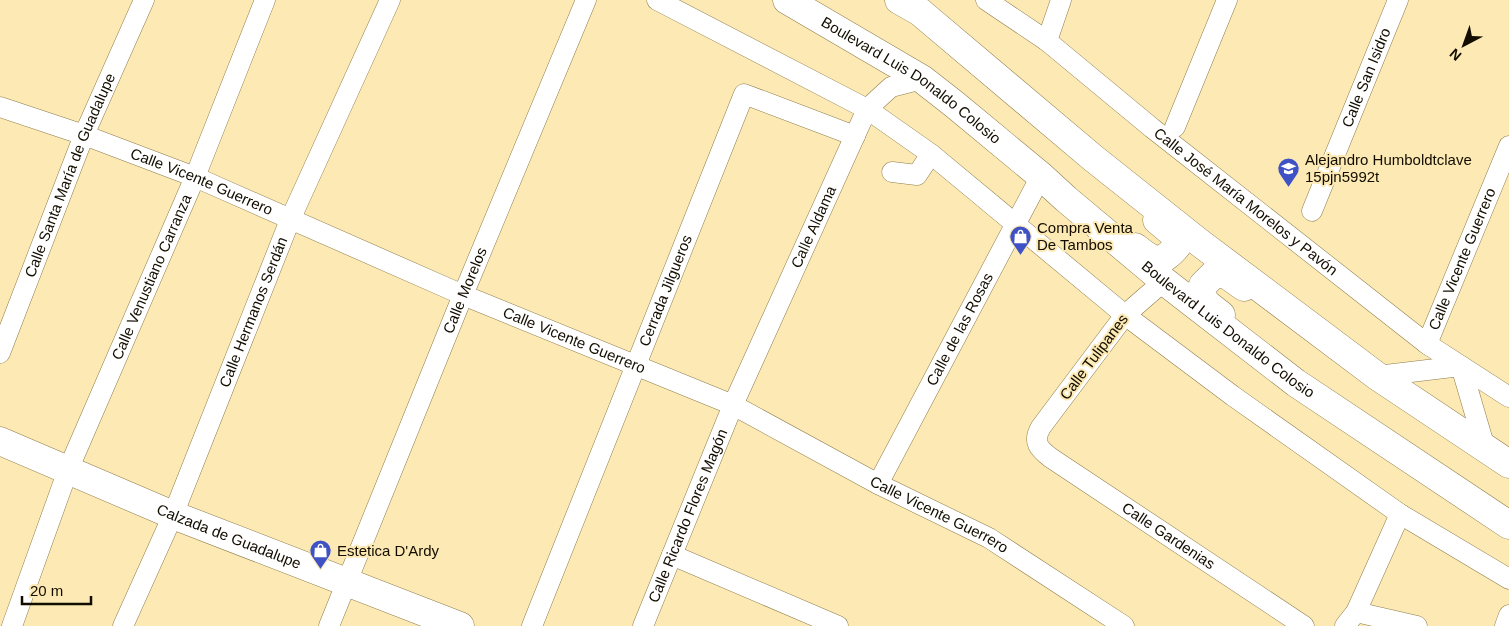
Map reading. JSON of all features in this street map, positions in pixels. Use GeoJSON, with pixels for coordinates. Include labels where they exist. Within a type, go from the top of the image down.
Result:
{"type":"FeatureCollection","features":[{"type":"Feature","properties":{"kind":"main road","name":"Boulevard Luis Donaldo Colosio"},"geometry":{"type":"LineString","coordinates":[[787,0],[922,80],[1041,176],[1066,200],[1164,281],[1296,383],[1509,525]]}},
{"type":"Feature","properties":{"kind":"main road"},"geometry":{"type":"LineString","coordinates":[[900,0],[920,12],[1093,158],[1200,243],[1377,376],[1509,464]]}},
{"type":"Feature","properties":{"kind":"main road"},"geometry":{"type":"LineString","coordinates":[[1066,200],[1076,201],[1152,260],[1161,260],[1170,255],[1177,246],[1176,236],[1099,169],[1093,158]]}},
{"type":"Feature","properties":{"kind":"main road"},"geometry":{"type":"LineString","coordinates":[[1296,383],[1291,367],[1206,304],[1200,294],[1203,285],[1215,273],[1227,275],[1312,338],[1328,340]]}},
{"type":"Feature","properties":{"kind":"main road","name":"Calzada de Guadalupe"},"geometry":{"type":"LineString","coordinates":[[0,441],[173,515],[460,626]]}},
{"type":"Feature","properties":{"kind":"street","name":"Calle Santa María de Guadalupe"},"geometry":{"type":"LineString","coordinates":[[0,353],[84,135],[144,0]]}},
{"type":"Feature","properties":{"kind":"street","name":"Calle Venustiano Carranza"},"geometry":{"type":"LineString","coordinates":[[12,626],[68,470],[195,177],[265,0]]}},
{"type":"Feature","properties":{"kind":"street","name":"Calle Hermanos Serdán"},"geometry":{"type":"LineString","coordinates":[[123,626],[173,515],[290,220],[390,0]]}},
{"type":"Feature","properties":{"kind":"street","name":"Calle Morelos"},"geometry":{"type":"LineString","coordinates":[[329,626],[463,295],[586,0]]}},
{"type":"Feature","properties":{"kind":"street"},"geometry":{"type":"LineString","coordinates":[[656,0],[867,109],[931,154],[1016,222],[1125,315],[1234,396],[1400,514],[1509,580]]}},
{"type":"Feature","properties":{"kind":"street","name":"Calle José María Morelos y Pavón"},"geometry":{"type":"LineString","coordinates":[[986,0],[1047,41],[1159,134],[1427,344],[1509,397]]}},
{"type":"Feature","properties":{"kind":"street"},"geometry":{"type":"LineString","coordinates":[[1047,41],[1061,0]]}},
{"type":"Feature","properties":{"kind":"street"},"geometry":{"type":"LineString","coordinates":[[1175,127],[1227,0]]}},
{"type":"Feature","properties":{"kind":"street","name":"Calle San Isidro"},"geometry":{"type":"LineString","coordinates":[[1312,210],[1398,0]]}},
{"type":"Feature","properties":{"kind":"street","name":"Calle Aldama"},"geometry":{"type":"LineString","coordinates":[[733,405],[867,109],[891,87],[922,80]]}},
{"type":"Feature","properties":{"kind":"street","name":"Cerrada Jilgueros"},"geometry":{"type":"LineString","coordinates":[[532,626],[744,94],[856,136]]}},
{"type":"Feature","properties":{"kind":"street","name":"Calle Vicente Guerrero"},"geometry":{"type":"LineString","coordinates":[[0,107],[84,135],[195,177],[463,295],[733,405],[878,484],[989,538],[1124,626]]}},
{"type":"Feature","properties":{"kind":"street","name":"Calle Vicente Guerrero"},"geometry":{"type":"LineString","coordinates":[[1427,344],[1509,146]]}},
{"type":"Feature","properties":{"kind":"street"},"geometry":{"type":"LineString","coordinates":[[892,172],[917,175],[931,154]]}},
{"type":"Feature","properties":{"kind":"street","name":"Calle de las Rosas"},"geometry":{"type":"LineString","coordinates":[[878,484],[1041,176]]}},
{"type":"Feature","properties":{"kind":"street","name":"Calle Tulipanes"},"geometry":{"type":"LineString","coordinates":[[1037,442],[1037,434],[1041,427],[1125,315],[1164,281]]}},
{"type":"Feature","properties":{"kind":"street"},"geometry":{"type":"LineString","coordinates":[[1377,376],[1461,366],[1485,448]]}},
{"type":"Feature","properties":{"kind":"street","name":"Calle Ricardo Flores Magón"},"geometry":{"type":"LineString","coordinates":[[643,626],[733,405]]}},
{"type":"Feature","properties":{"kind":"street","name":"Calle Gardenias"},"geometry":{"type":"LineString","coordinates":[[1037,442],[1042,451],[1051,458],[1304,626]]}},
{"type":"Feature","properties":{"kind":"street"},"geometry":{"type":"LineString","coordinates":[[1400,514],[1350,619],[1417,626]]}},
{"type":"Feature","properties":{"kind":"street"},"geometry":{"type":"LineString","coordinates":[[672,555],[838,626]]}},
{"type":"Feature","properties":{"kind":"street"},"geometry":{"type":"LineString","coordinates":[[1505,626],[1509,615]]}},
{"type":"Feature","properties":{"kind":"place","name":"Alejandro Humboldtclave 15pjn5992t"},"geometry":{"type":"Point","coordinates":[1289,188]}},
{"type":"Feature","properties":{"kind":"place","name":"Compra Venta De Tambos"},"geometry":{"type":"Point","coordinates":[1021,256]}},
{"type":"Feature","properties":{"kind":"place","name":"Estetica D'Ardy"},"geometry":{"type":"Point","coordinates":[321,570]}}]}
